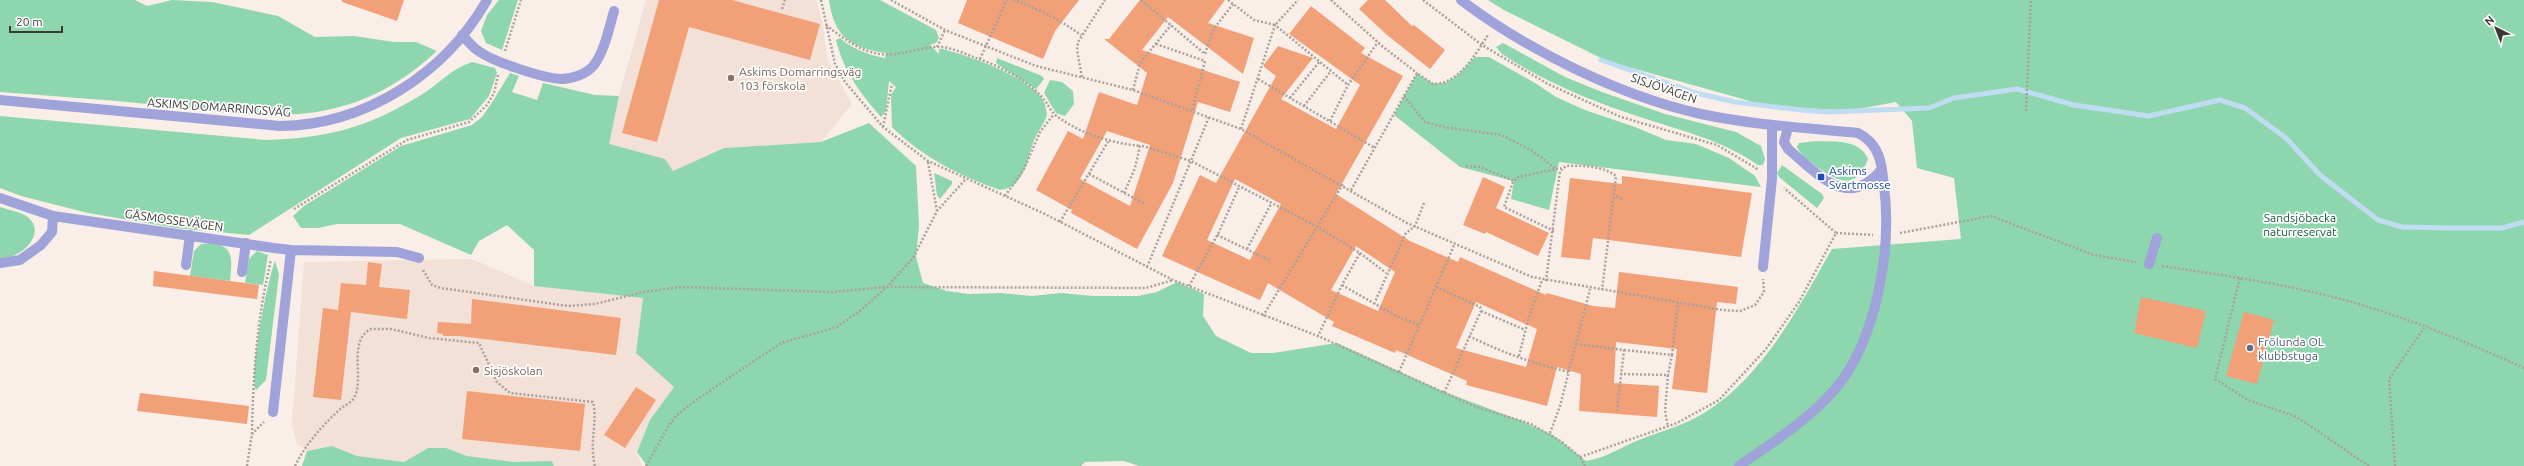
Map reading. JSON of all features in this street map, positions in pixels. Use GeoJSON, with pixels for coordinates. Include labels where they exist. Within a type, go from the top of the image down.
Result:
{"type":"FeatureCollection","features":[{"type":"Feature","properties":{"kind":"street","name":"ASKIMS DOMARRINGSVÄG"},"geometry":{"type":"LineString","coordinates":[[0,100],[280,126],[309,125],[348,116],[389,97],[430,69],[462,36],[487,0]]}},
{"type":"Feature","properties":{"kind":"street","name":"SISJÖVÄGEN"},"geometry":{"type":"LineString","coordinates":[[1461,0],[1495,24],[1568,65],[1641,95],[1701,114],[1788,128],[1858,133],[1867,137],[1876,146],[1882,168]]}},
{"type":"Feature","properties":{"kind":"street"},"geometry":{"type":"LineString","coordinates":[[462,36],[480,52],[502,62],[530,72],[561,79],[575,77],[594,65],[602,47],[614,11]]}},
{"type":"Feature","properties":{"kind":"street"},"geometry":{"type":"LineString","coordinates":[[1763,267],[1772,179],[1772,126]]}},
{"type":"Feature","properties":{"kind":"street"},"geometry":{"type":"LineString","coordinates":[[1788,128],[1784,142],[1788,149],[1838,187],[1859,188],[1871,182],[1882,168]]}},
{"type":"Feature","properties":{"kind":"street"},"geometry":{"type":"LineString","coordinates":[[1740,466],[1790,431],[1816,409],[1836,388],[1854,360],[1868,326],[1881,280],[1887,244],[1887,207],[1882,168]]}},
{"type":"Feature","properties":{"kind":"street","name":"GÅSMOSSEVÄGEN"},"geometry":{"type":"LineString","coordinates":[[0,198],[53,216],[274,248],[292,250],[397,252],[419,258]]}},
{"type":"Feature","properties":{"kind":"street"},"geometry":{"type":"LineString","coordinates":[[0,263],[20,260],[41,246],[52,232],[53,216]]}},
{"type":"Feature","properties":{"kind":"street"},"geometry":{"type":"LineString","coordinates":[[186,265],[190,235]]}},
{"type":"Feature","properties":{"kind":"street"},"geometry":{"type":"LineString","coordinates":[[2149,264],[2157,238]]}},
{"type":"Feature","properties":{"kind":"street"},"geometry":{"type":"LineString","coordinates":[[242,272],[246,243]]}},
{"type":"Feature","properties":{"kind":"street"},"geometry":{"type":"LineString","coordinates":[[273,412],[292,250]]}},
{"type":"Feature","properties":{"kind":"path"},"geometry":{"type":"LineString","coordinates":[[294,210],[395,146],[407,140],[461,126],[475,118],[494,93],[521,0]]}},
{"type":"Feature","properties":{"kind":"path"},"geometry":{"type":"LineString","coordinates":[[782,9],[785,0]]}},
{"type":"Feature","properties":{"kind":"path"},"geometry":{"type":"LineString","coordinates":[[821,0],[835,64],[845,82],[884,127],[928,161],[965,180],[1005,196],[1060,222],[1173,280],[1318,336],[1476,407],[1531,424],[1550,434],[1580,457],[1585,466]]}},
{"type":"Feature","properties":{"kind":"path"},"geometry":{"type":"LineString","coordinates":[[891,0],[945,30],[1036,66],[1133,90],[1241,129],[1343,184],[1415,226],[1542,280],[1722,310],[1749,309],[1755,305],[1764,292],[1763,267]]}},
{"type":"Feature","properties":{"kind":"path"},"geometry":{"type":"LineString","coordinates":[[980,59],[1007,0]]}},
{"type":"Feature","properties":{"kind":"path"},"geometry":{"type":"LineString","coordinates":[[1013,0],[1027,4],[1065,23],[1081,35]]}},
{"type":"Feature","properties":{"kind":"path"},"geometry":{"type":"LineString","coordinates":[[1027,4],[1030,0]]}},
{"type":"Feature","properties":{"kind":"path"},"geometry":{"type":"LineString","coordinates":[[1082,77],[1077,50],[1081,35],[1105,0]]}},
{"type":"Feature","properties":{"kind":"path"},"geometry":{"type":"LineString","coordinates":[[1141,0],[1204,54]]}},
{"type":"Feature","properties":{"kind":"path"},"geometry":{"type":"LineString","coordinates":[[1228,0],[1254,20],[1275,25],[1348,85]]}},
{"type":"Feature","properties":{"kind":"path"},"geometry":{"type":"LineString","coordinates":[[1241,129],[1275,25],[1298,0]]}},
{"type":"Feature","properties":{"kind":"path"},"geometry":{"type":"LineString","coordinates":[[1331,0],[1378,42],[1433,84],[1447,82],[1456,77],[1482,45],[1495,24]]}},
{"type":"Feature","properties":{"kind":"path"},"geometry":{"type":"LineString","coordinates":[[1423,0],[1482,45],[1514,66],[1583,101],[1621,117],[1718,145],[1772,179],[1836,233],[1875,235]]}},
{"type":"Feature","properties":{"kind":"path"},"geometry":{"type":"LineString","coordinates":[[2026,111],[2031,0]]}},
{"type":"Feature","properties":{"kind":"path"},"geometry":{"type":"LineString","coordinates":[[1202,60],[1213,30],[1233,4]]}},
{"type":"Feature","properties":{"kind":"path"},"geometry":{"type":"LineString","coordinates":[[826,24],[857,48],[876,54],[896,55],[937,47],[952,49],[980,59],[1013,76],[1038,92],[1054,114],[1093,135],[1109,140],[1140,146],[1191,161],[1271,204],[1318,227],[1360,253],[1386,273]]}},
{"type":"Feature","properties":{"kind":"path"},"geometry":{"type":"LineString","coordinates":[[1133,90],[1140,63],[1171,25]]}},
{"type":"Feature","properties":{"kind":"path"},"geometry":{"type":"LineString","coordinates":[[937,47],[945,30]]}},
{"type":"Feature","properties":{"kind":"path"},"geometry":{"type":"LineString","coordinates":[[1330,121],[1348,85],[1378,42]]}},
{"type":"Feature","properties":{"kind":"path"},"geometry":{"type":"LineString","coordinates":[[1156,44],[1205,61],[1192,111]]}},
{"type":"Feature","properties":{"kind":"path"},"geometry":{"type":"LineString","coordinates":[[1290,98],[1320,61]]}},
{"type":"Feature","properties":{"kind":"path"},"geometry":{"type":"LineString","coordinates":[[1304,106],[1331,71]]}},
{"type":"Feature","properties":{"kind":"path"},"geometry":{"type":"LineString","coordinates":[[1351,190],[1417,73]]}},
{"type":"Feature","properties":{"kind":"path"},"geometry":{"type":"LineString","coordinates":[[1258,79],[1375,148]]}},
{"type":"Feature","properties":{"kind":"path"},"geometry":{"type":"LineString","coordinates":[[884,127],[892,84]]}},
{"type":"Feature","properties":{"kind":"path"},"geometry":{"type":"LineString","coordinates":[[1404,96],[1425,122],[1444,127],[1501,136],[1531,150],[1555,168]]}},
{"type":"Feature","properties":{"kind":"path"},"geometry":{"type":"LineString","coordinates":[[1005,196],[1024,169],[1040,132],[1054,114]]}},
{"type":"Feature","properties":{"kind":"path"},"geometry":{"type":"LineString","coordinates":[[1147,267],[1209,117]]}},
{"type":"Feature","properties":{"kind":"path"},"geometry":{"type":"LineString","coordinates":[[1060,222],[1109,140]]}},
{"type":"Feature","properties":{"kind":"path"},"geometry":{"type":"LineString","coordinates":[[1124,193],[1135,168],[1140,146]]}},
{"type":"Feature","properties":{"kind":"path"},"geometry":{"type":"LineString","coordinates":[[928,161],[937,211]]}},
{"type":"Feature","properties":{"kind":"path"},"geometry":{"type":"LineString","coordinates":[[1466,166],[1480,167],[1514,181]]}},
{"type":"Feature","properties":{"kind":"path"},"geometry":{"type":"LineString","coordinates":[[1554,231],[1504,207],[1514,181],[1518,177],[1555,168],[1572,166],[1612,173],[1616,176],[1602,290]]}},
{"type":"Feature","properties":{"kind":"path"},"geometry":{"type":"LineString","coordinates":[[1546,281],[1554,231],[1561,168]]}},
{"type":"Feature","properties":{"kind":"path"},"geometry":{"type":"LineString","coordinates":[[1089,174],[1145,204]]}},
{"type":"Feature","properties":{"kind":"path"},"geometry":{"type":"LineString","coordinates":[[646,466],[673,420],[699,398],[781,343],[837,328],[861,310],[887,287],[913,258],[937,211],[965,180]]}},
{"type":"Feature","properties":{"kind":"path"},"geometry":{"type":"LineString","coordinates":[[1263,316],[1343,184]]}},
{"type":"Feature","properties":{"kind":"path"},"geometry":{"type":"LineString","coordinates":[[1189,286],[1217,235],[1239,187]]}},
{"type":"Feature","properties":{"kind":"path"},"geometry":{"type":"LineString","coordinates":[[1613,194],[1624,200]]}},
{"type":"Feature","properties":{"kind":"path"},"geometry":{"type":"LineString","coordinates":[[1374,304],[1386,273],[1406,233],[1415,226],[1424,203]]}},
{"type":"Feature","properties":{"kind":"path"},"geometry":{"type":"LineString","coordinates":[[1247,250],[1271,204]]}},
{"type":"Feature","properties":{"kind":"path"},"geometry":{"type":"LineString","coordinates":[[1900,233],[1991,216],[2094,256],[2240,278],[2305,290],[2377,311],[2479,348],[2524,368]]}},
{"type":"Feature","properties":{"kind":"path"},"geometry":{"type":"LineString","coordinates":[[1580,457],[1668,427],[1719,400],[1766,349],[1799,302],[1836,233]]}},
{"type":"Feature","properties":{"kind":"path"},"geometry":{"type":"LineString","coordinates":[[1217,235],[1269,260]]}},
{"type":"Feature","properties":{"kind":"path"},"geometry":{"type":"LineString","coordinates":[[1399,372],[1455,243]]}},
{"type":"Feature","properties":{"kind":"path"},"geometry":{"type":"LineString","coordinates":[[247,466],[252,434],[253,377],[260,305],[274,248]]}},
{"type":"Feature","properties":{"kind":"path"},"geometry":{"type":"LineString","coordinates":[[1318,336],[1342,285],[1360,253]]}},
{"type":"Feature","properties":{"kind":"path"},"geometry":{"type":"LineString","coordinates":[[419,258],[424,275],[432,284],[441,288],[568,306],[595,304],[643,292],[681,287],[831,292],[887,287],[1146,288],[1173,280]]}},
{"type":"Feature","properties":{"kind":"path"},"geometry":{"type":"LineString","coordinates":[[2240,278],[2215,379],[2248,400],[2297,417],[2369,466]]}},
{"type":"Feature","properties":{"kind":"path"},"geometry":{"type":"LineString","coordinates":[[1519,356],[1525,330],[1542,280]]}},
{"type":"Feature","properties":{"kind":"path"},"geometry":{"type":"LineString","coordinates":[[1342,285],[1374,304],[1419,325]]}},
{"type":"Feature","properties":{"kind":"path"},"geometry":{"type":"LineString","coordinates":[[1436,287],[1480,307],[1481,311],[1525,330]]}},
{"type":"Feature","properties":{"kind":"path"},"geometry":{"type":"LineString","coordinates":[[1550,434],[1569,372],[1590,288]]}},
{"type":"Feature","properties":{"kind":"path"},"geometry":{"type":"LineString","coordinates":[[1668,427],[1666,411],[1668,375],[1672,355],[1678,303]]}},
{"type":"Feature","properties":{"kind":"path"},"geometry":{"type":"LineString","coordinates":[[1444,393],[1481,311]]}},
{"type":"Feature","properties":{"kind":"path"},"geometry":{"type":"LineString","coordinates":[[2395,466],[2389,379],[2424,328]]}},
{"type":"Feature","properties":{"kind":"path"},"geometry":{"type":"LineString","coordinates":[[295,466],[314,437],[340,409],[354,397],[359,382],[358,364],[361,341],[367,331],[391,329],[429,338],[479,343],[497,382],[510,393],[593,402],[595,409],[592,437],[595,466]]}},
{"type":"Feature","properties":{"kind":"path"},"geometry":{"type":"LineString","coordinates":[[1469,336],[1490,347],[1519,356],[1529,362],[1569,372]]}},
{"type":"Feature","properties":{"kind":"path"},"geometry":{"type":"LineString","coordinates":[[1576,344],[1672,355]]}},
{"type":"Feature","properties":{"kind":"path"},"geometry":{"type":"LineString","coordinates":[[1617,410],[1624,350]]}},
{"type":"Feature","properties":{"kind":"path"},"geometry":{"type":"LineString","coordinates":[[1620,374],[1668,375]]}},
{"type":"Feature","properties":{"kind":"path"},"geometry":{"type":"LineString","coordinates":[[252,434],[273,412]]}},
{"type":"Feature","properties":{"kind":"shaded area","name":"Askims Domarringsväg 103 förskola"},"geometry":{"type":"Polygon","coordinates":[[[646,0],[816,0],[823,24],[827,59],[852,104],[821,142],[724,148],[673,171],[608,144],[619,96],[646,0]]]}},
{"type":"Feature","properties":{"kind":"shaded area","name":"Sisjöskolan"},"geometry":{"type":"Polygon","coordinates":[[[472,259],[534,286],[643,298],[636,353],[675,387],[650,421],[637,452],[642,466],[554,466],[552,461],[514,462],[467,456],[446,448],[428,448],[404,462],[357,456],[332,446],[307,451],[297,444],[292,424],[304,262],[472,259]]]}},
{"type":"Feature","properties":{"kind":"green space"},"geometry":{"type":"Polygon","coordinates":[[[0,0],[135,0],[147,6],[172,0],[212,2],[278,16],[315,37],[354,36],[394,42],[416,42],[437,51],[403,78],[369,97],[335,108],[300,114],[265,115],[228,113],[130,102],[0,92],[0,0]]]}},
{"type":"Feature","properties":{"kind":"green space"},"geometry":{"type":"Polygon","coordinates":[[[499,0],[518,0],[502,50],[486,43],[481,31],[487,15],[499,0]]]}},
{"type":"Feature","properties":{"kind":"green space"},"geometry":{"type":"Polygon","coordinates":[[[829,0],[880,0],[936,30],[939,38],[936,43],[930,45],[939,54],[939,49],[943,49],[981,61],[1022,81],[1033,89],[1041,97],[1047,115],[1034,140],[1027,163],[1020,178],[1009,188],[1000,190],[956,172],[916,148],[892,127],[891,95],[896,87],[889,81],[886,111],[881,117],[866,99],[848,72],[839,52],[836,40],[840,38],[855,48],[873,55],[885,58],[886,53],[863,48],[853,44],[846,38],[835,23],[829,0]]]}},
{"type":"Feature","properties":{"kind":"green space","name":"Sandsjöbacka naturreservat"},"geometry":{"type":"Polygon","coordinates":[[[1488,0],[2524,0],[2524,466],[1139,466],[1124,461],[1085,462],[1081,466],[647,466],[637,452],[650,420],[674,387],[636,353],[643,298],[534,286],[534,250],[507,225],[479,241],[471,255],[400,224],[337,224],[318,228],[301,228],[293,216],[304,206],[401,146],[472,125],[482,117],[510,73],[519,76],[512,92],[537,100],[543,83],[595,95],[619,96],[609,144],[665,159],[673,171],[724,148],[821,142],[869,123],[916,166],[919,226],[916,257],[923,283],[947,291],[969,294],[1001,293],[1032,296],[1061,293],[1093,296],[1138,296],[1157,292],[1177,282],[1204,294],[1203,316],[1216,336],[1251,353],[1273,353],[1337,343],[1442,391],[1522,421],[1553,435],[1586,461],[1607,455],[1639,440],[1688,421],[1704,413],[1725,398],[1745,380],[1778,339],[1832,249],[1961,239],[1954,178],[1917,168],[1912,121],[1896,102],[1848,111],[1764,105],[1607,61],[1504,10],[1488,0]]]}},
{"type":"Feature","properties":{"kind":"green space"},"geometry":{"type":"Polygon","coordinates":[[[1503,43],[1565,77],[1602,92],[1665,114],[1736,132],[1761,146],[1765,159],[1763,165],[1758,165],[1744,156],[1716,143],[1605,105],[1569,90],[1535,74],[1502,54],[1496,47],[1503,43]]]}},
{"type":"Feature","properties":{"kind":"green space"},"geometry":{"type":"Polygon","coordinates":[[[1475,57],[1489,57],[1535,83],[1556,97],[1585,110],[1635,127],[1666,140],[1696,144],[1729,158],[1755,176],[1761,187],[1559,162],[1549,210],[1511,199],[1514,181],[1460,167],[1394,115],[1417,73],[1426,80],[1434,83],[1442,83],[1455,77],[1475,57]]]}},
{"type":"Feature","properties":{"kind":"green space"},"geometry":{"type":"Polygon","coordinates":[[[997,58],[1042,76],[1044,79],[1036,89],[996,63],[997,58]]]}},
{"type":"Feature","properties":{"kind":"green space"},"geometry":{"type":"Polygon","coordinates":[[[472,62],[495,68],[497,73],[489,96],[470,119],[401,138],[249,235],[176,228],[88,213],[21,196],[0,188],[0,116],[266,140],[309,137],[346,129],[383,116],[421,95],[451,73],[472,62]]]}},
{"type":"Feature","properties":{"kind":"green space"},"geometry":{"type":"Polygon","coordinates":[[[1050,80],[1062,82],[1073,91],[1074,104],[1065,116],[1056,113],[1044,93],[1050,80]]]}},
{"type":"Feature","properties":{"kind":"green space"},"geometry":{"type":"Polygon","coordinates":[[[1817,141],[1839,142],[1853,145],[1859,148],[1868,159],[1858,176],[1847,181],[1840,180],[1825,173],[1817,167],[1803,156],[1797,147],[1799,143],[1817,141]]]}},
{"type":"Feature","properties":{"kind":"green space"},"geometry":{"type":"Polygon","coordinates":[[[1782,165],[1822,194],[1824,198],[1817,208],[1779,177],[1777,173],[1782,165]]]}},
{"type":"Feature","properties":{"kind":"green space"},"geometry":{"type":"Polygon","coordinates":[[[934,173],[952,181],[952,184],[940,199],[937,195],[934,173]]]}},
{"type":"Feature","properties":{"kind":"green space"},"geometry":{"type":"Polygon","coordinates":[[[0,207],[26,216],[33,223],[35,228],[32,239],[25,249],[13,256],[0,258],[0,207]]]}},
{"type":"Feature","properties":{"kind":"green space"},"geometry":{"type":"Polygon","coordinates":[[[201,244],[219,245],[229,252],[231,257],[230,281],[190,276],[194,251],[201,244]]]}},
{"type":"Feature","properties":{"kind":"green space"},"geometry":{"type":"Polygon","coordinates":[[[257,251],[268,255],[263,285],[245,283],[249,259],[257,251]]]}},
{"type":"Feature","properties":{"kind":"green space"},"geometry":{"type":"Polygon","coordinates":[[[275,261],[279,274],[266,380],[256,390],[254,382],[260,328],[268,286],[275,261]]]}},
{"type":"Feature","properties":{"kind":"green space"},"geometry":{"type":"Polygon","coordinates":[[[332,446],[357,456],[404,462],[428,448],[446,448],[467,456],[514,462],[552,461],[554,466],[302,466],[307,451],[332,446]]]}},
{"type":"Feature","properties":{"kind":"building"},"geometry":{"type":"Polygon","coordinates":[[[342,0],[404,0],[397,21],[342,2],[342,0]]]}},
{"type":"Feature","properties":{"kind":"building"},"geometry":{"type":"Polygon","coordinates":[[[659,0],[732,0],[820,24],[810,60],[689,27],[657,142],[622,133],[659,0]]]}},
{"type":"Feature","properties":{"kind":"building"},"geometry":{"type":"Polygon","coordinates":[[[967,0],[1079,0],[1055,31],[1043,59],[958,23],[967,0]]]}},
{"type":"Feature","properties":{"kind":"building"},"geometry":{"type":"Polygon","coordinates":[[[1140,0],[1225,0],[1208,23],[1254,38],[1243,74],[1168,17],[1142,50],[1240,82],[1230,112],[1198,102],[1173,183],[1137,249],[1071,213],[1072,210],[1036,190],[1068,131],[1083,139],[1099,92],[1137,105],[1147,73],[1104,39],[1109,39],[1140,0]],[[1107,131],[1080,179],[1130,206],[1150,145],[1107,131]]]}},
{"type":"Feature","properties":{"kind":"building"},"geometry":{"type":"Polygon","coordinates":[[[1368,0],[1385,0],[1412,26],[1414,25],[1445,50],[1430,69],[1387,35],[1359,9],[1368,0]]]}},
{"type":"Feature","properties":{"kind":"building"},"geometry":{"type":"Polygon","coordinates":[[[1311,6],[1365,48],[1361,53],[1403,76],[1336,194],[1410,241],[1458,262],[1460,257],[1546,295],[1547,293],[1593,306],[1615,308],[1619,272],[1738,287],[1736,304],[1717,302],[1707,393],[1672,389],[1677,349],[1616,342],[1614,383],[1659,386],[1657,417],[1579,411],[1581,374],[1557,367],[1547,406],[1466,385],[1467,381],[1396,350],[1395,353],[1332,326],[1334,322],[1268,283],[1260,300],[1162,256],[1200,175],[1216,183],[1276,76],[1263,66],[1278,46],[1313,58],[1281,99],[1336,129],[1360,85],[1289,34],[1311,6]],[[1235,179],[1207,240],[1250,260],[1281,204],[1235,179]],[[1356,246],[1331,290],[1378,311],[1395,272],[1356,246]],[[1476,302],[1456,348],[1526,367],[1537,329],[1476,302]]]}},
{"type":"Feature","properties":{"kind":"building"},"geometry":{"type":"Polygon","coordinates":[[[1622,176],[1752,193],[1741,257],[1593,238],[1590,260],[1561,257],[1570,178],[1622,184],[1622,176]]]}},
{"type":"Feature","properties":{"kind":"building"},"geometry":{"type":"Polygon","coordinates":[[[1483,177],[1505,187],[1496,208],[1549,233],[1538,256],[1486,232],[1485,234],[1463,225],[1483,177]]]}},
{"type":"Feature","properties":{"kind":"building"},"geometry":{"type":"Polygon","coordinates":[[[368,262],[382,264],[379,287],[410,290],[407,319],[351,312],[341,400],[313,397],[323,308],[338,310],[341,283],[366,285],[368,262]]]}},
{"type":"Feature","properties":{"kind":"building"},"geometry":{"type":"Polygon","coordinates":[[[154,271],[259,285],[257,299],[153,286],[154,271]]]}},
{"type":"Feature","properties":{"kind":"building"},"geometry":{"type":"Polygon","coordinates":[[[2141,297],[2206,311],[2197,348],[2134,333],[2141,297]]]}},
{"type":"Feature","properties":{"kind":"building"},"geometry":{"type":"Polygon","coordinates":[[[472,299],[621,318],[616,355],[459,336],[443,336],[443,334],[437,333],[438,322],[471,324],[472,299]]]}},
{"type":"Feature","properties":{"kind":"building","name":"Frölunda OL klubbstuga"},"geometry":{"type":"Polygon","coordinates":[[[2244,312],[2274,320],[2257,384],[2226,376],[2244,312]]]}},
{"type":"Feature","properties":{"kind":"building"},"geometry":{"type":"Polygon","coordinates":[[[636,387],[656,400],[625,448],[604,435],[636,387]]]}},
{"type":"Feature","properties":{"kind":"building"},"geometry":{"type":"Polygon","coordinates":[[[467,391],[585,404],[580,451],[462,439],[467,391]]]}},
{"type":"Feature","properties":{"kind":"building"},"geometry":{"type":"Polygon","coordinates":[[[140,393],[249,406],[247,424],[137,411],[140,393]]]}},
{"type":"Feature","properties":{"kind":"waterway"},"geometry":{"type":"LineString","coordinates":[[1601,60],[1696,93],[1735,102],[1828,112],[1929,108],[1954,98],[2017,89],[2074,105],[2149,116],[2220,100],[2245,108],[2286,138],[2320,175],[2378,220],[2402,227],[2449,228],[2502,228],[2524,222]]}},
{"type":"Feature","properties":{"kind":"place","name":"Askims Domarringsväg 103 förskola"},"geometry":{"type":"Point","coordinates":[731,78]}},
{"type":"Feature","properties":{"kind":"place","name":"Askims Svartmosse"},"geometry":{"type":"Point","coordinates":[1821,177]}},
{"type":"Feature","properties":{"kind":"place","name":"Frölunda OL klubbstuga"},"geometry":{"type":"Point","coordinates":[2250,348]}},
{"type":"Feature","properties":{"kind":"place","name":"Sisjöskolan"},"geometry":{"type":"Point","coordinates":[476,370]}}]}
